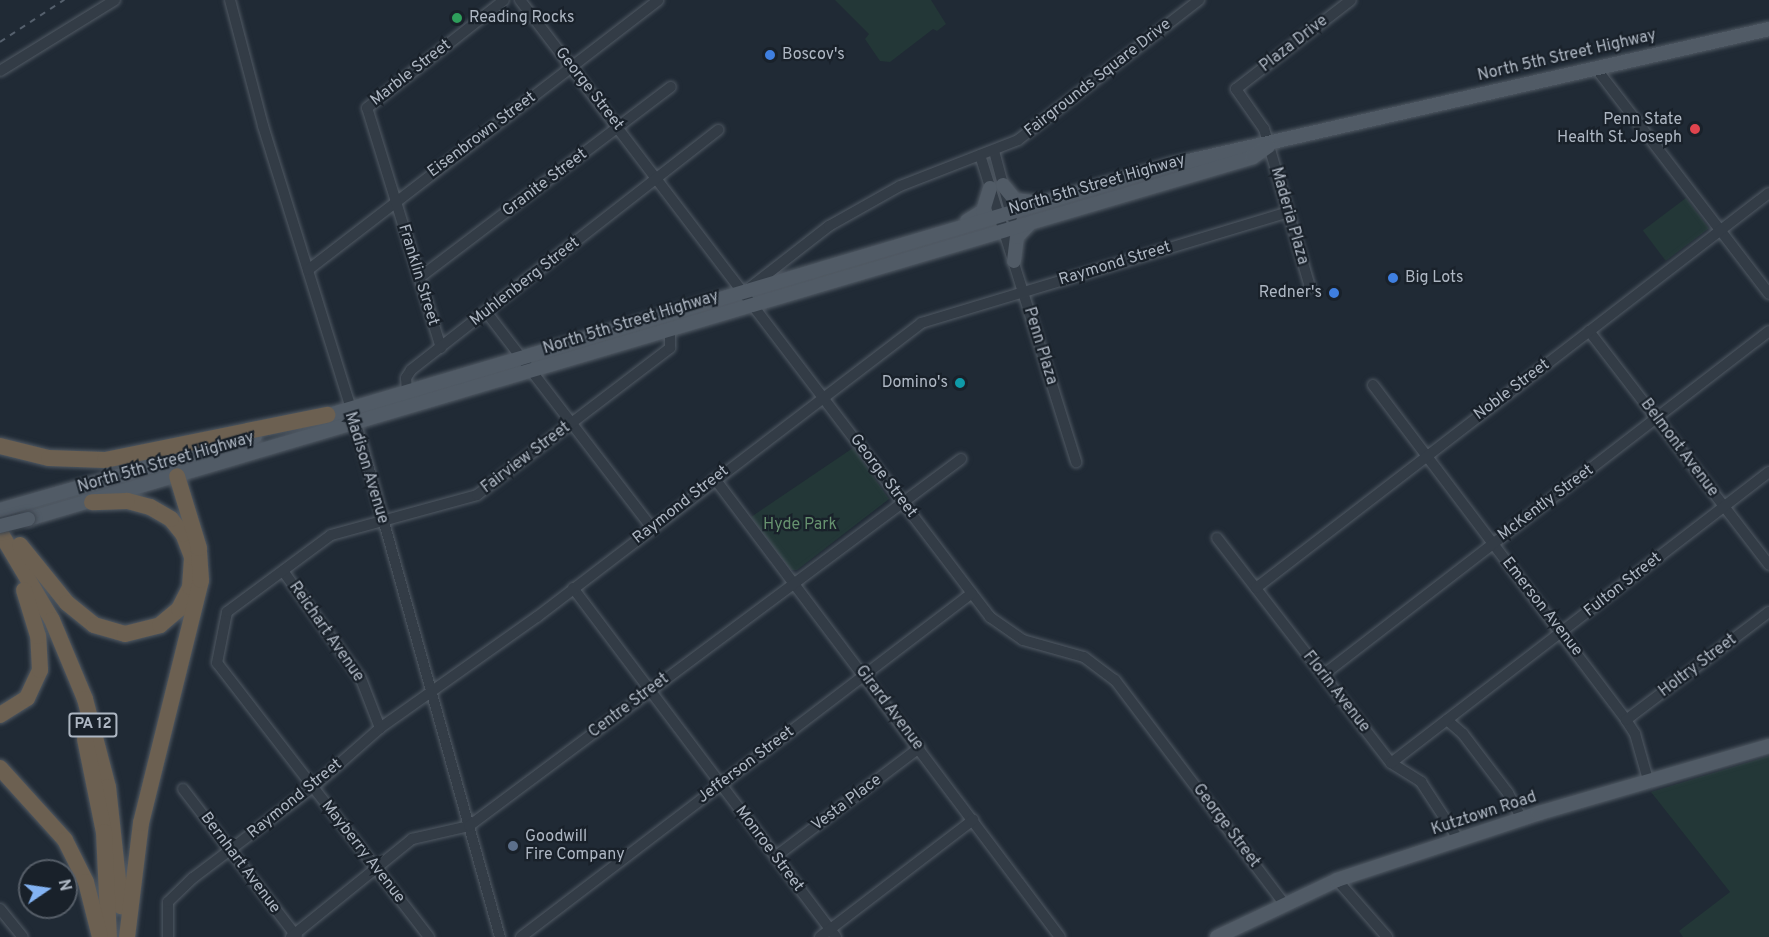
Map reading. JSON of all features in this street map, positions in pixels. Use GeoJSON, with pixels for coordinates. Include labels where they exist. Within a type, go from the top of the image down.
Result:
{"type":"FeatureCollection","features":[{"type":"Feature","properties":{"kind":"highway"},"geometry":{"type":"LineString","coordinates":[[0,446],[49,458],[105,460],[327,415]]}},
{"type":"Feature","properties":{"kind":"highway"},"geometry":{"type":"LineString","coordinates":[[125,937],[141,823],[201,580],[199,548],[177,476]]}},
{"type":"Feature","properties":{"kind":"highway"},"geometry":{"type":"LineString","coordinates":[[0,524],[60,596],[88,621],[118,633],[155,628],[175,614],[188,593],[193,569],[186,539],[171,519],[150,507],[127,501],[92,502]]}},
{"type":"Feature","properties":{"kind":"highway","name":"PA 12"},"geometry":{"type":"LineString","coordinates":[[0,532],[52,620],[85,699],[112,809],[125,937]]}},
{"type":"Feature","properties":{"kind":"highway","name":"PA 12"},"geometry":{"type":"LineString","coordinates":[[0,550],[24,590],[60,663],[87,746],[104,832],[109,937]]}},
{"type":"Feature","properties":{"kind":"highway"},"geometry":{"type":"LineString","coordinates":[[0,715],[27,698],[40,670],[38,636],[24,590]]}},
{"type":"Feature","properties":{"kind":"highway"},"geometry":{"type":"LineString","coordinates":[[0,768],[44,812],[71,849],[88,887],[100,937]]}},
{"type":"Feature","properties":{"kind":"main road","name":"North 5th Street Highway"},"geometry":{"type":"LineString","coordinates":[[0,524],[92,502],[177,476],[351,415],[407,392],[1228,150],[1250,144],[1269,146],[1595,67],[1769,29]]}},
{"type":"Feature","properties":{"kind":"main road","name":"North 5th Street Highway"},"geometry":{"type":"LineString","coordinates":[[0,510],[327,415],[351,415],[531,370],[1253,157],[1269,146]]}},
{"type":"Feature","properties":{"kind":"main road"},"geometry":{"type":"LineString","coordinates":[[958,228],[983,211],[996,186],[1015,200],[1043,204]]}},
{"type":"Feature","properties":{"kind":"main road"},"geometry":{"type":"LineString","coordinates":[[1012,254],[1017,237],[1032,222]]}},
{"type":"Feature","properties":{"kind":"main road"},"geometry":{"type":"LineString","coordinates":[[975,238],[997,238],[1012,254]]}},
{"type":"Feature","properties":{"kind":"main road"},"geometry":{"type":"LineString","coordinates":[[166,463],[177,476]]}},
{"type":"Feature","properties":{"kind":"main road","name":"Kutztown Road"},"geometry":{"type":"LineString","coordinates":[[1217,937],[1283,902],[1337,880],[1522,819],[1769,746]]}},
{"type":"Feature","properties":{"kind":"street"},"geometry":{"type":"LineString","coordinates":[[0,71],[115,0]]}},
{"type":"Feature","properties":{"kind":"street","name":"Madison Avenue"},"geometry":{"type":"LineString","coordinates":[[230,0],[382,520],[500,937]]}},
{"type":"Feature","properties":{"kind":"street","name":"Marble Street"},"geometry":{"type":"LineString","coordinates":[[395,202],[367,108],[504,0]]}},
{"type":"Feature","properties":{"kind":"street","name":"George Street"},"geometry":{"type":"LineString","coordinates":[[520,0],[745,291],[990,617],[1012,635],[1074,652],[1115,680],[1283,902]]}},
{"type":"Feature","properties":{"kind":"street","name":"Eisenbrown Street"},"geometry":{"type":"LineString","coordinates":[[308,270],[658,0]]}},
{"type":"Feature","properties":{"kind":"street","name":"Fairgrounds Square Drive"},"geometry":{"type":"LineString","coordinates":[[745,291],[833,224],[933,170],[994,151],[1022,137],[1198,0]]}},
{"type":"Feature","properties":{"kind":"street","name":"Plaza Drive"},"geometry":{"type":"LineString","coordinates":[[1236,89],[1351,0]]}},
{"type":"Feature","properties":{"kind":"street"},"geometry":{"type":"LineString","coordinates":[[1595,67],[1769,294]]}},
{"type":"Feature","properties":{"kind":"street","name":"Granite Street"},"geometry":{"type":"LineString","coordinates":[[419,278],[671,87]]}},
{"type":"Feature","properties":{"kind":"street","name":"Maderia Plaza"},"geometry":{"type":"LineString","coordinates":[[1236,89],[1264,129],[1310,287]]}},
{"type":"Feature","properties":{"kind":"street","name":"Muhlenberg Street"},"geometry":{"type":"LineString","coordinates":[[407,392],[408,373],[718,130]]}},
{"type":"Feature","properties":{"kind":"street"},"geometry":{"type":"LineString","coordinates":[[994,151],[996,186]]}},
{"type":"Feature","properties":{"kind":"street"},"geometry":{"type":"LineString","coordinates":[[980,155],[996,186],[1008,229]]}},
{"type":"Feature","properties":{"kind":"street","name":"Noble Street"},"geometry":{"type":"LineString","coordinates":[[1256,588],[1769,193]]}},
{"type":"Feature","properties":{"kind":"street","name":"Franklin Street"},"geometry":{"type":"LineString","coordinates":[[395,202],[441,348]]}},
{"type":"Feature","properties":{"kind":"street","name":"Raymond Street"},"geometry":{"type":"LineString","coordinates":[[168,937],[168,902],[231,849],[313,787],[380,728],[573,588],[823,396],[928,319],[1288,212]]}},
{"type":"Feature","properties":{"kind":"street","name":"Penn Plaza"},"geometry":{"type":"LineString","coordinates":[[1008,229],[1012,254],[1076,462]]}},
{"type":"Feature","properties":{"kind":"street"},"geometry":{"type":"LineString","coordinates":[[487,313],[652,528]]}},
{"type":"Feature","properties":{"kind":"street","name":"Fairview Street"},"geometry":{"type":"LineString","coordinates":[[231,682],[216,663],[227,612],[331,534],[472,498],[670,348],[670,328]]}},
{"type":"Feature","properties":{"kind":"street","name":"Belmont Avenue"},"geometry":{"type":"LineString","coordinates":[[1589,331],[1769,565]]}},
{"type":"Feature","properties":{"kind":"street","name":"McKently Street"},"geometry":{"type":"LineString","coordinates":[[1323,675],[1769,331]]}},
{"type":"Feature","properties":{"kind":"street","name":"Emerson Avenue"},"geometry":{"type":"LineString","coordinates":[[1373,385],[1563,631],[1626,720],[1635,734],[1649,783]]}},
{"type":"Feature","properties":{"kind":"street","name":"Centre Street"},"geometry":{"type":"LineString","coordinates":[[294,936],[376,866],[412,839],[469,826],[794,581],[961,459]]}},
{"type":"Feature","properties":{"kind":"street","name":"Fulton Street"},"geometry":{"type":"LineString","coordinates":[[1391,763],[1769,472]]}},
{"type":"Feature","properties":{"kind":"street","name":"Girard Avenue"},"geometry":{"type":"LineString","coordinates":[[716,479],[1060,937]]}},
{"type":"Feature","properties":{"kind":"street","name":"Florin Avenue"},"geometry":{"type":"LineString","coordinates":[[1217,538],[1391,763],[1421,782],[1459,840]]}},
{"type":"Feature","properties":{"kind":"street","name":"Reichart Avenue"},"geometry":{"type":"LineString","coordinates":[[284,571],[361,679],[380,728]]}},
{"type":"Feature","properties":{"kind":"street","name":"Monroe Street"},"geometry":{"type":"LineString","coordinates":[[573,588],[833,933]]}},
{"type":"Feature","properties":{"kind":"street","name":"Jefferson Street"},"geometry":{"type":"LineString","coordinates":[[521,937],[972,593]]}},
{"type":"Feature","properties":{"kind":"street","name":"Holtry Street"},"geometry":{"type":"LineString","coordinates":[[1626,720],[1769,612]]}},
{"type":"Feature","properties":{"kind":"street","name":"Mayberry Avenue"},"geometry":{"type":"LineString","coordinates":[[231,682],[429,937]]}},
{"type":"Feature","properties":{"kind":"street"},"geometry":{"type":"LineString","coordinates":[[1447,720],[1463,734],[1503,785],[1522,819]]}},
{"type":"Feature","properties":{"kind":"street","name":"Vesta Place"},"geometry":{"type":"LineString","coordinates":[[775,857],[919,748]]}},
{"type":"Feature","properties":{"kind":"street","name":"Bernhart Avenue"},"geometry":{"type":"LineString","coordinates":[[183,789],[231,849],[294,936]]}},
{"type":"Feature","properties":{"kind":"street"},"geometry":{"type":"LineString","coordinates":[[820,937],[833,933],[974,820]]}},
{"type":"Feature","properties":{"kind":"street"},"geometry":{"type":"LineString","coordinates":[[1337,880],[1387,937]]}},
{"type":"Feature","properties":{"kind":"street"},"geometry":{"type":"LineString","coordinates":[[0,909],[23,937]]}},
{"type":"Feature","properties":{"kind":"green space"},"geometry":{"type":"Polygon","coordinates":[[[835,0],[931,0],[946,24],[937,31],[933,29],[890,62],[880,61],[865,39],[869,34],[835,0]]]}},
{"type":"Feature","properties":{"kind":"green space"},"geometry":{"type":"Polygon","coordinates":[[[1686,198],[1709,228],[1666,261],[1643,230],[1686,198]]]}},
{"type":"Feature","properties":{"kind":"green space","name":"Hyde Park"},"geometry":{"type":"Polygon","coordinates":[[[853,448],[889,499],[797,570],[791,570],[751,517],[853,448]]]}},
{"type":"Feature","properties":{"kind":"green space"},"geometry":{"type":"Polygon","coordinates":[[[1769,756],[1769,937],[1683,937],[1679,931],[1730,892],[1651,792],[1769,756]]]}},
{"type":"Feature","properties":{"kind":"railway"},"geometry":{"type":"LineString","coordinates":[[0,42],[64,0]]}},
{"type":"Feature","properties":{"kind":"place","name":"Reading Rocks"},"geometry":{"type":"Point","coordinates":[457,18]}},
{"type":"Feature","properties":{"kind":"place","name":"Boscov's"},"geometry":{"type":"Point","coordinates":[770,55]}},
{"type":"Feature","properties":{"kind":"place","name":"Penn State Health St. Joseph"},"geometry":{"type":"Point","coordinates":[1695,129]}},
{"type":"Feature","properties":{"kind":"place","name":"Big Lots"},"geometry":{"type":"Point","coordinates":[1393,278]}},
{"type":"Feature","properties":{"kind":"place","name":"Redner's"},"geometry":{"type":"Point","coordinates":[1334,293]}},
{"type":"Feature","properties":{"kind":"place","name":"Domino's"},"geometry":{"type":"Point","coordinates":[960,383]}},
{"type":"Feature","properties":{"kind":"place","name":"Goodwill Fire Company"},"geometry":{"type":"Point","coordinates":[513,846]}}]}
